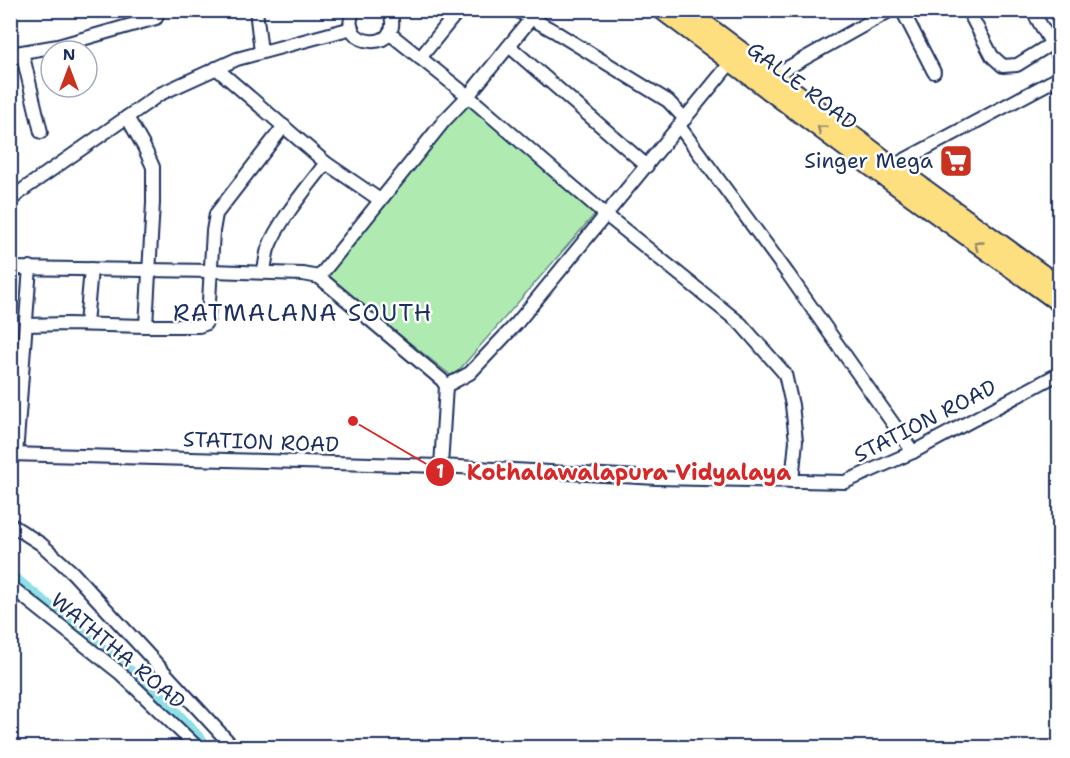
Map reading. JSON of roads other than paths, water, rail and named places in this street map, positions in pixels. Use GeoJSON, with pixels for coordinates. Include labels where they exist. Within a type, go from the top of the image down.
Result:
{"type":"FeatureCollection","features":[{"type":"Feature","properties":{"kind":"highway","name":"GALLE ROAD"},"geometry":{"type":"LineString","coordinates":[[662,10],[885,177],[1059,303]]}},
{"type":"Feature","properties":{"kind":"highway","name":"GALLE ROAD"},"geometry":{"type":"LineString","coordinates":[[686,10],[893,166],[1059,287]]}},
{"type":"Feature","properties":{"kind":"street"},"geometry":{"type":"LineString","coordinates":[[41,132],[16,53],[58,46],[156,18],[158,10]]}},
{"type":"Feature","properties":{"kind":"street"},"geometry":{"type":"LineString","coordinates":[[256,10],[261,52]]}},
{"type":"Feature","properties":{"kind":"street"},"geometry":{"type":"LineString","coordinates":[[354,10],[352,28],[355,34],[366,42],[381,40],[389,33],[393,24],[389,10]]}},
{"type":"Feature","properties":{"kind":"street"},"geometry":{"type":"LineString","coordinates":[[420,58],[459,10]]}},
{"type":"Feature","properties":{"kind":"street"},"geometry":{"type":"LineString","coordinates":[[516,10],[535,15],[554,31],[668,101],[913,452]]}},
{"type":"Feature","properties":{"kind":"street"},"geometry":{"type":"LineString","coordinates":[[773,76],[891,10]]}},
{"type":"Feature","properties":{"kind":"street"},"geometry":{"type":"LineString","coordinates":[[902,10],[934,72]]}},
{"type":"Feature","properties":{"kind":"street"},"geometry":{"type":"LineString","coordinates":[[968,10],[992,56],[1003,66],[1017,65],[1051,44]]}},
{"type":"Feature","properties":{"kind":"street"},"geometry":{"type":"LineString","coordinates":[[1032,10],[1059,58]]}},
{"type":"Feature","properties":{"kind":"street"},"geometry":{"type":"LineString","coordinates":[[318,277],[444,121],[468,96],[535,15]]}},
{"type":"Feature","properties":{"kind":"street"},"geometry":{"type":"LineString","coordinates":[[10,201],[160,94],[216,68],[261,52],[352,28]]}},
{"type":"Feature","properties":{"kind":"street"},"geometry":{"type":"LineString","coordinates":[[389,33],[468,96],[606,215],[741,324],[785,374],[792,405],[796,441],[792,481]]}},
{"type":"Feature","properties":{"kind":"street"},"geometry":{"type":"LineString","coordinates":[[509,46],[647,166]]}},
{"type":"Feature","properties":{"kind":"street"},"geometry":{"type":"LineString","coordinates":[[446,386],[470,373],[486,358],[732,61]]}},
{"type":"Feature","properties":{"kind":"street"},"geometry":{"type":"LineString","coordinates":[[216,68],[326,163],[380,200]]}},
{"type":"Feature","properties":{"kind":"street"},"geometry":{"type":"LineString","coordinates":[[893,166],[1059,76]]}},
{"type":"Feature","properties":{"kind":"street"},"geometry":{"type":"LineString","coordinates":[[127,117],[153,167],[146,326]]}},
{"type":"Feature","properties":{"kind":"street"},"geometry":{"type":"LineString","coordinates":[[26,325],[200,326],[205,324],[208,319],[216,214],[284,126]]}},
{"type":"Feature","properties":{"kind":"street"},"geometry":{"type":"LineString","coordinates":[[264,273],[268,249],[297,201],[326,163]]}},
{"type":"Feature","properties":{"kind":"street"},"geometry":{"type":"LineString","coordinates":[[13,454],[30,267]]}},
{"type":"Feature","properties":{"kind":"street"},"geometry":{"type":"LineString","coordinates":[[10,268],[212,271],[303,274],[318,277],[427,366],[446,386],[441,466]]}},
{"type":"Feature","properties":{"kind":"street"},"geometry":{"type":"LineString","coordinates":[[86,324],[91,269]]}},
{"type":"Feature","properties":{"kind":"street","name":"STATION ROAD"},"geometry":{"type":"LineString","coordinates":[[13,454],[441,466],[657,478],[845,482],[913,452],[1059,373]]}},
{"type":"Feature","properties":{"kind":"street"},"geometry":{"type":"LineString","coordinates":[[10,524],[41,544],[73,573],[234,747]]}},
{"type":"Feature","properties":{"kind":"street","name":"WATHTHA ROAD"},"geometry":{"type":"LineString","coordinates":[[10,586],[120,673],[198,747]]}},
{"type":"Feature","properties":{"kind":"waterway"},"geometry":{"type":"LineString","coordinates":[[10,574],[163,697],[209,748]]}},
{"type":"Feature","properties":{"kind":"place","name":"Singer Mega"},"geometry":{"type":"Point","coordinates":[956,161]}},
{"type":"Feature","properties":{"kind":"place","name":"Kothalawalapura Vidyalaya"},"geometry":{"type":"Point","coordinates":[353,421]}},
{"type":"Feature","properties":{"kind":"district","name":"RATMALANA SOUTH"},"geometry":{"type":"Point","coordinates":[303,313]}}]}
